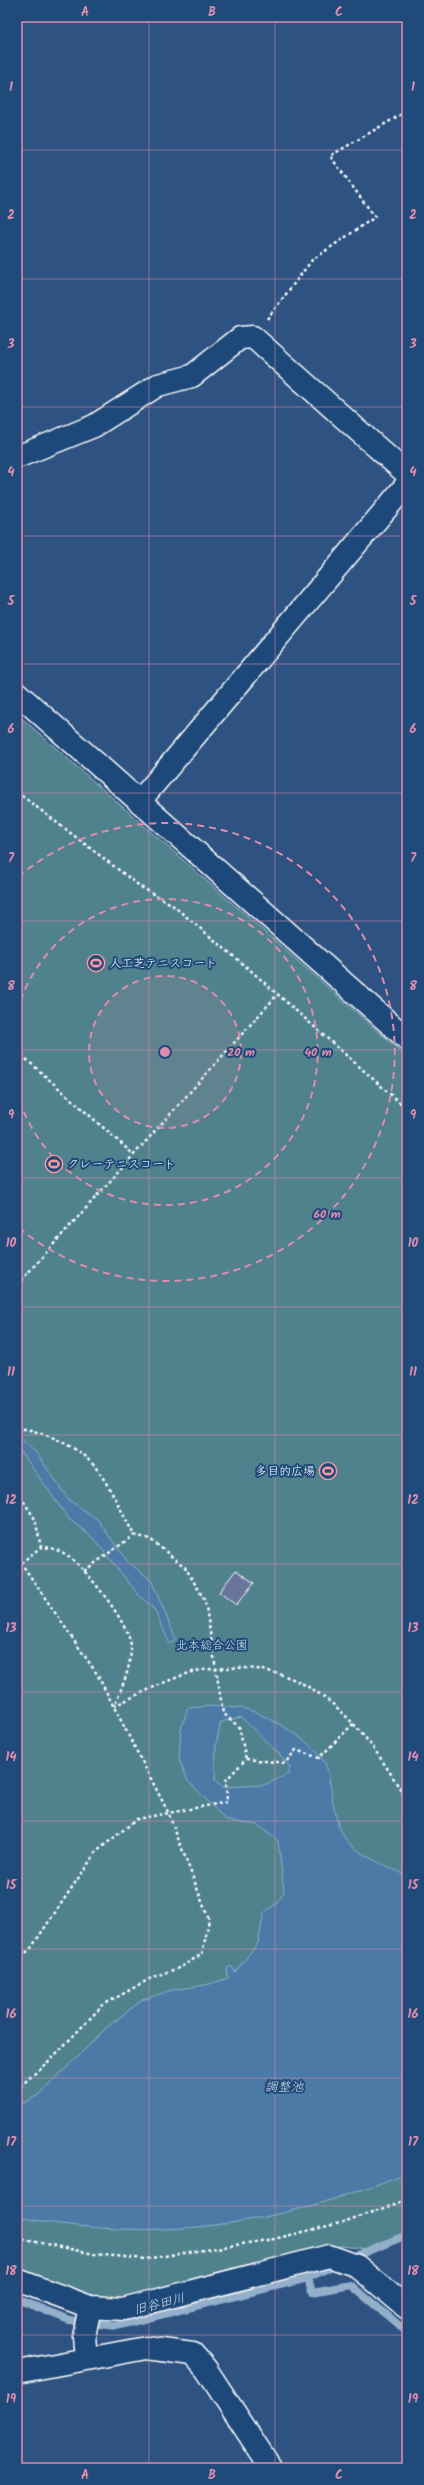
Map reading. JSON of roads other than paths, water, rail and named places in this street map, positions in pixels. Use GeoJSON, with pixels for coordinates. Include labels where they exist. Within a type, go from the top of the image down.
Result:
{"type":"FeatureCollection","features":[{"type":"Feature","properties":{"kind":"street"},"geometry":{"type":"LineString","coordinates":[[17,457],[94,426],[158,385],[192,376],[240,338],[253,337],[407,474]]}},
{"type":"Feature","properties":{"kind":"street"},"geometry":{"type":"LineString","coordinates":[[140,802],[407,484]]}},
{"type":"Feature","properties":{"kind":"street"},"geometry":{"type":"LineString","coordinates":[[17,693],[407,1039]]}},
{"type":"Feature","properties":{"kind":"street"},"geometry":{"type":"LineString","coordinates":[[17,2280],[89,2311],[123,2309],[329,2256],[357,2266],[407,2308]]}},
{"type":"Feature","properties":{"kind":"street"},"geometry":{"type":"LineString","coordinates":[[86,2358],[84,2336],[89,2311]]}},
{"type":"Feature","properties":{"kind":"street"},"geometry":{"type":"LineString","coordinates":[[17,2372],[146,2348],[193,2354],[206,2369],[271,2468]]}},
{"type":"Feature","properties":{"kind":"water"},"geometry":{"type":"Polygon","coordinates":[[[17,1435],[37,1454],[69,1500],[97,1519],[128,1562],[151,1580],[176,1639],[170,1644],[154,1609],[138,1594],[93,1538],[69,1519],[17,1446],[17,1435]]]}},
{"type":"Feature","properties":{"kind":"water","name":"調整池"},"geometry":{"type":"Polygon","coordinates":[[[211,1706],[242,1708],[264,1716],[303,1740],[314,1749],[327,1768],[336,1818],[344,1836],[349,1843],[369,1857],[407,1876],[407,2173],[358,2191],[310,2206],[262,2217],[215,2225],[168,2229],[119,2229],[69,2225],[17,2217],[17,2106],[39,2095],[106,2028],[142,2000],[172,1990],[206,1985],[228,1978],[227,1968],[231,1966],[235,1972],[258,1943],[264,1913],[277,1903],[284,1892],[278,1841],[258,1825],[227,1821],[188,1781],[179,1759],[181,1729],[188,1708],[211,1706]],[[241,1717],[221,1722],[216,1744],[215,1780],[223,1787],[264,1785],[288,1774],[290,1767],[280,1755],[241,1717]]]}},
{"type":"Feature","properties":{"kind":"waterway"},"geometry":{"type":"LineString","coordinates":[[348,2259],[407,2235]]}},
{"type":"Feature","properties":{"kind":"waterway","name":"旧谷田川"},"geometry":{"type":"LineString","coordinates":[[17,2299],[69,2320],[116,2326],[308,2278],[338,2263]]}},
{"type":"Feature","properties":{"kind":"waterway"},"geometry":{"type":"LineString","coordinates":[[308,2278],[312,2292],[351,2285],[407,2332]]}},
{"type":"Feature","properties":{"kind":"place","name":"人工芝テニスコート"},"geometry":{"type":"Point","coordinates":[96,963]}},
{"type":"Feature","properties":{"kind":"place","name":"クレーテニスコート"},"geometry":{"type":"Point","coordinates":[54,1164]}},
{"type":"Feature","properties":{"kind":"place","name":"多目的広場"},"geometry":{"type":"Point","coordinates":[328,1471]}},
{"type":"Feature","properties":{"kind":"park label","name":"北本総合公園"},"geometry":{"type":"Point","coordinates":[212,1645]}}]}
